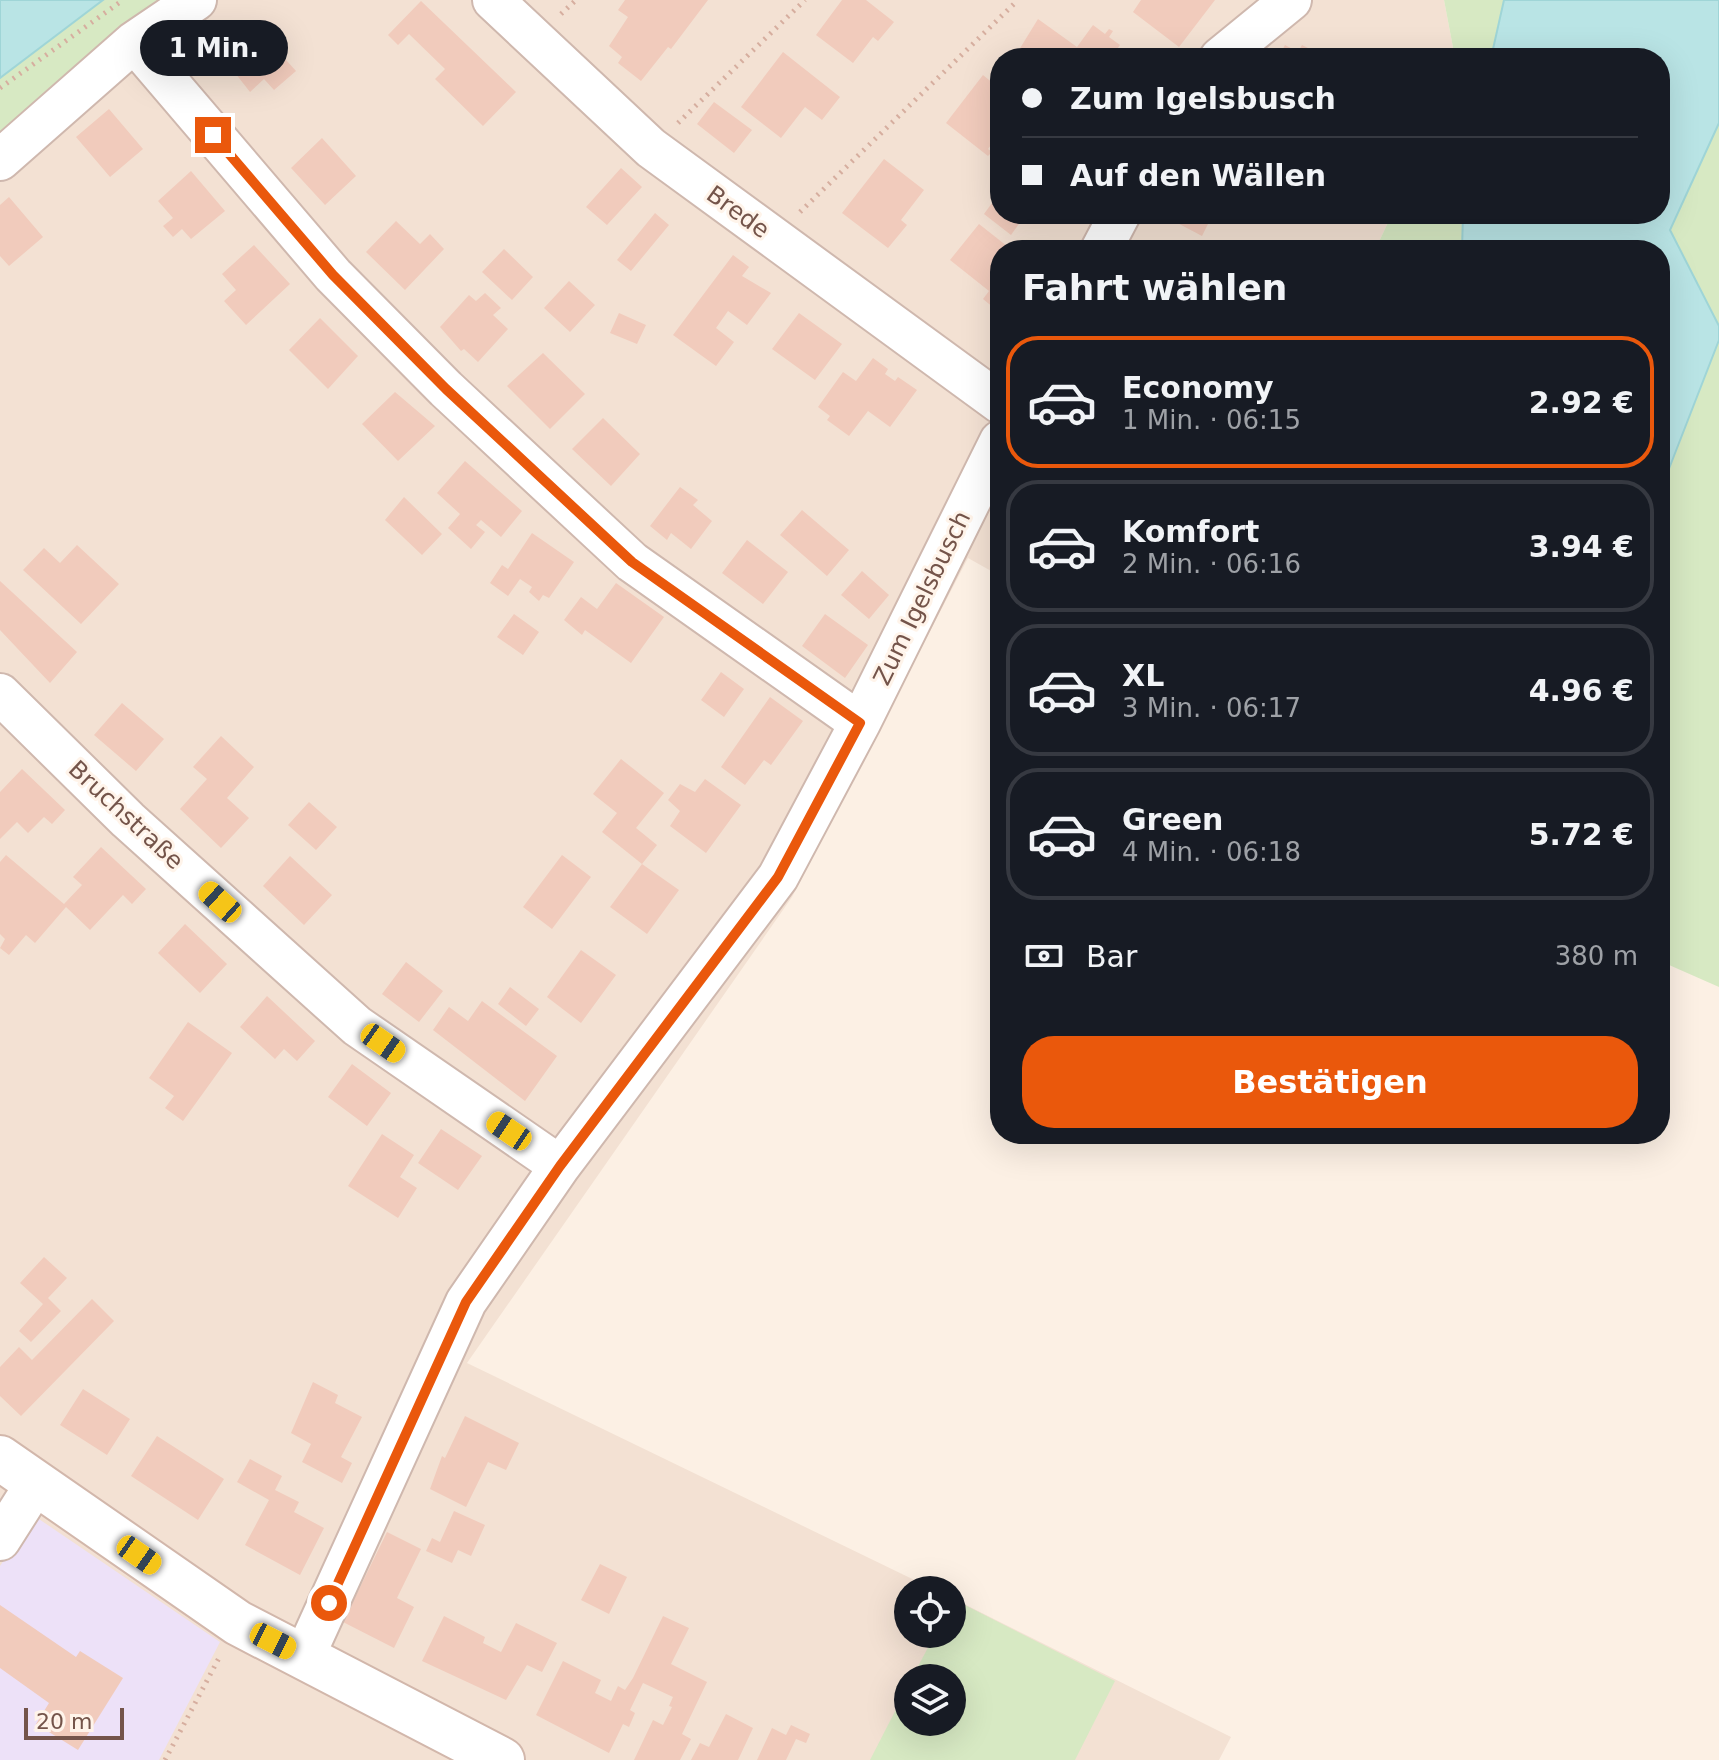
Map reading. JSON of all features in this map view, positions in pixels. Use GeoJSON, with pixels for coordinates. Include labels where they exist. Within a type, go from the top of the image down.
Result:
{"type":"FeatureCollection","features":[{"type":"Feature","properties":{"kind":"street"},"geometry":{"type":"LineString","coordinates":[[0,160],[134,42],[196,0]]}},
{"type":"Feature","properties":{"kind":"street","name":"Brede"},"geometry":{"type":"LineString","coordinates":[[493,0],[651,148],[990,396]]}},
{"type":"Feature","properties":{"kind":"street"},"geometry":{"type":"LineString","coordinates":[[1232,48],[1291,0]]}},
{"type":"Feature","properties":{"kind":"street"},"geometry":{"type":"LineString","coordinates":[[134,42],[333,275],[446,389],[632,562],[860,723]]}},
{"type":"Feature","properties":{"kind":"street","name":"Zum Igelsbusch"},"geometry":{"type":"LineString","coordinates":[[304,1657],[466,1302],[560,1166],[778,877],[860,723],[990,461]]}},
{"type":"Feature","properties":{"kind":"street","name":"Bruchstraße"},"geometry":{"type":"LineString","coordinates":[[0,694],[128,820],[357,1026],[560,1166]]}},
{"type":"Feature","properties":{"kind":"street"},"geometry":{"type":"LineString","coordinates":[[0,1458],[238,1623],[502,1760]]}},
{"type":"Feature","properties":{"kind":"street"},"geometry":{"type":"LineString","coordinates":[[0,1540],[35,1485]]}},
{"type":"Feature","properties":{"kind":"path"},"geometry":{"type":"LineString","coordinates":[[0,88],[123,0]]}},
{"type":"Feature","properties":{"kind":"path"},"geometry":{"type":"LineString","coordinates":[[651,148],[805,0]]}},
{"type":"Feature","properties":{"kind":"path"},"geometry":{"type":"LineString","coordinates":[[773,238],[1017,1]]}},
{"type":"Feature","properties":{"kind":"path"},"geometry":{"type":"LineString","coordinates":[[165,1760],[238,1623]]}},
{"type":"Feature","properties":{"kind":"shaded area"},"geometry":{"type":"Polygon","coordinates":[[[175,0],[1444,0],[1453,48],[990,48],[990,224],[1387,224],[1380,240],[990,240],[990,570],[968,558],[792,897],[467,1363],[906,1576],[894,1576],[894,1648],[966,1648],[966,1605],[1231,1737],[1219,1760],[0,1760],[0,145],[175,0]]]}},
{"type":"Feature","properties":{"kind":"shaded area"},"geometry":{"type":"Polygon","coordinates":[[[33,1515],[220,1642],[159,1760],[0,1760],[0,1566],[33,1515]]]}},
{"type":"Feature","properties":{"kind":"green space"},"geometry":{"type":"Polygon","coordinates":[[[0,0],[175,0],[0,145],[0,0]]]}},
{"type":"Feature","properties":{"kind":"green space"},"geometry":{"type":"Polygon","coordinates":[[[1444,0],[1719,0],[1719,987],[1670,965],[1670,240],[1380,240],[1387,224],[1670,224],[1670,48],[1453,48],[1444,0]]]}},
{"type":"Feature","properties":{"kind":"green space"},"geometry":{"type":"Polygon","coordinates":[[[966,1606],[1115,1681],[1075,1760],[870,1760],[894,1713],[894,1736],[966,1736],[966,1664],[919,1664],[928,1648],[966,1648],[966,1606]]]}},
{"type":"Feature","properties":{"kind":"water"},"geometry":{"type":"Polygon","coordinates":[[[0,0],[103,0],[0,78],[0,0]]]}},
{"type":"Feature","properties":{"kind":"water"},"geometry":{"type":"Polygon","coordinates":[[[1504,0],[1719,0],[1719,123],[1670,230],[1719,326],[1719,340],[1670,466],[1670,240],[1462,240],[1463,224],[1670,224],[1670,48],[1493,48],[1504,0]]]}},
{"type":"Feature","properties":{"kind":"building"},"geometry":{"type":"Polygon","coordinates":[[[625,0],[708,0],[671,49],[668,47],[641,81],[618,63],[622,57],[609,46],[628,17],[618,10],[625,0]]]}},
{"type":"Feature","properties":{"kind":"building"},"geometry":{"type":"Polygon","coordinates":[[[842,0],[866,0],[894,22],[878,41],[873,37],[853,63],[816,35],[842,0]]]}},
{"type":"Feature","properties":{"kind":"building"},"geometry":{"type":"Polygon","coordinates":[[[1141,0],[1215,0],[1179,47],[1133,12],[1141,0]]]}},
{"type":"Feature","properties":{"kind":"building"},"geometry":{"type":"Polygon","coordinates":[[[421,1],[516,92],[483,126],[435,79],[445,69],[409,34],[398,45],[388,35],[421,1]]]}},
{"type":"Feature","properties":{"kind":"building"},"geometry":{"type":"Polygon","coordinates":[[[1038,19],[1077,47],[1093,25],[1105,34],[1109,29],[1113,31],[1109,37],[1120,45],[1118,48],[1020,48],[1038,19]]]}},
{"type":"Feature","properties":{"kind":"building"},"geometry":{"type":"Polygon","coordinates":[[[250,20],[296,71],[274,90],[264,79],[250,92],[217,50],[250,20]]]}},
{"type":"Feature","properties":{"kind":"building"},"geometry":{"type":"Polygon","coordinates":[[[783,52],[840,97],[822,120],[805,107],[781,138],[741,107],[783,52]]]}},
{"type":"Feature","properties":{"kind":"building"},"geometry":{"type":"Polygon","coordinates":[[[983,75],[990,81],[988,156],[946,123],[983,75]]]}},
{"type":"Feature","properties":{"kind":"building"},"geometry":{"type":"Polygon","coordinates":[[[714,102],[752,130],[734,153],[697,124],[714,102]]]}},
{"type":"Feature","properties":{"kind":"building"},"geometry":{"type":"Polygon","coordinates":[[[109,109],[143,149],[110,177],[76,137],[109,109]]]}},
{"type":"Feature","properties":{"kind":"building"},"geometry":{"type":"Polygon","coordinates":[[[322,138],[356,176],[325,205],[291,168],[322,138]]]}},
{"type":"Feature","properties":{"kind":"building"},"geometry":{"type":"Polygon","coordinates":[[[884,159],[924,190],[901,220],[907,225],[888,248],[842,213],[884,159]]]}},
{"type":"Feature","properties":{"kind":"building"},"geometry":{"type":"Polygon","coordinates":[[[621,168],[642,187],[607,225],[586,207],[621,168]]]}},
{"type":"Feature","properties":{"kind":"building"},"geometry":{"type":"Polygon","coordinates":[[[191,171],[225,211],[191,239],[182,229],[173,237],[163,226],[173,218],[158,201],[191,171]]]}},
{"type":"Feature","properties":{"kind":"building"},"geometry":{"type":"Polygon","coordinates":[[[9,197],[43,237],[9,266],[0,256],[0,205],[9,197]]]}},
{"type":"Feature","properties":{"kind":"building"},"geometry":{"type":"Polygon","coordinates":[[[655,213],[669,225],[631,271],[617,260],[655,213]]]}},
{"type":"Feature","properties":{"kind":"building"},"geometry":{"type":"Polygon","coordinates":[[[396,221],[420,244],[430,234],[444,249],[405,290],[366,252],[396,221]]]}},
{"type":"Feature","properties":{"kind":"building"},"geometry":{"type":"Polygon","coordinates":[[[979,224],[999,240],[990,240],[990,305],[983,299],[989,291],[950,260],[979,224]]]}},
{"type":"Feature","properties":{"kind":"building"},"geometry":{"type":"Polygon","coordinates":[[[997,224],[1019,224],[1011,235],[997,224]]]}},
{"type":"Feature","properties":{"kind":"building"},"geometry":{"type":"Polygon","coordinates":[[[1179,224],[1208,224],[1202,236],[1179,224]]]}},
{"type":"Feature","properties":{"kind":"building"},"geometry":{"type":"Polygon","coordinates":[[[254,245],[290,284],[246,325],[224,301],[236,290],[222,274],[254,245]]]}},
{"type":"Feature","properties":{"kind":"building"},"geometry":{"type":"Polygon","coordinates":[[[504,249],[533,277],[512,300],[482,272],[504,249]]]}},
{"type":"Feature","properties":{"kind":"building"},"geometry":{"type":"Polygon","coordinates":[[[733,255],[749,267],[742,276],[771,293],[747,325],[728,311],[716,328],[734,342],[716,366],[673,335],[733,255]]]}},
{"type":"Feature","properties":{"kind":"building"},"geometry":{"type":"Polygon","coordinates":[[[569,281],[595,305],[570,332],[544,308],[569,281]]]}},
{"type":"Feature","properties":{"kind":"building"},"geometry":{"type":"Polygon","coordinates":[[[485,293],[501,308],[493,315],[508,329],[478,362],[464,349],[461,351],[440,327],[469,295],[476,301],[485,293]]]}},
{"type":"Feature","properties":{"kind":"building"},"geometry":{"type":"Polygon","coordinates":[[[619,313],[646,325],[637,344],[610,333],[619,313]]]}},
{"type":"Feature","properties":{"kind":"building"},"geometry":{"type":"Polygon","coordinates":[[[799,313],[842,344],[815,380],[772,349],[799,313]]]}},
{"type":"Feature","properties":{"kind":"building"},"geometry":{"type":"Polygon","coordinates":[[[320,318],[358,356],[328,389],[289,350],[320,318]]]}},
{"type":"Feature","properties":{"kind":"building"},"geometry":{"type":"Polygon","coordinates":[[[543,353],[585,394],[550,429],[507,386],[543,353]]]}},
{"type":"Feature","properties":{"kind":"building"},"geometry":{"type":"Polygon","coordinates":[[[873,358],[888,369],[885,374],[895,381],[898,377],[917,390],[890,427],[868,411],[849,436],[827,420],[830,416],[818,407],[843,372],[856,381],[873,358]]]}},
{"type":"Feature","properties":{"kind":"building"},"geometry":{"type":"Polygon","coordinates":[[[395,392],[435,426],[398,461],[362,424],[395,392]]]}},
{"type":"Feature","properties":{"kind":"building"},"geometry":{"type":"Polygon","coordinates":[[[603,418],[640,454],[611,486],[572,449],[603,418]]]}},
{"type":"Feature","properties":{"kind":"building"},"geometry":{"type":"Polygon","coordinates":[[[465,461],[522,511],[501,537],[481,520],[476,525],[485,532],[471,549],[448,528],[460,514],[437,493],[465,461]]]}},
{"type":"Feature","properties":{"kind":"building"},"geometry":{"type":"Polygon","coordinates":[[[680,487],[698,500],[693,505],[712,521],[691,549],[671,533],[667,540],[650,526],[680,487]]]}},
{"type":"Feature","properties":{"kind":"building"},"geometry":{"type":"Polygon","coordinates":[[[404,497],[442,534],[422,555],[385,520],[404,497]]]}},
{"type":"Feature","properties":{"kind":"building"},"geometry":{"type":"Polygon","coordinates":[[[802,510],[849,550],[827,576],[780,535],[802,510]]]}},
{"type":"Feature","properties":{"kind":"building"},"geometry":{"type":"Polygon","coordinates":[[[532,533],[574,562],[549,598],[543,595],[539,601],[529,592],[532,587],[520,579],[508,596],[490,583],[502,565],[508,569],[532,533]]]}},
{"type":"Feature","properties":{"kind":"building"},"geometry":{"type":"Polygon","coordinates":[[[747,540],[788,572],[763,604],[722,573],[747,540]]]}},
{"type":"Feature","properties":{"kind":"building"},"geometry":{"type":"Polygon","coordinates":[[[77,545],[119,584],[81,624],[23,570],[44,548],[60,563],[77,545]]]}},
{"type":"Feature","properties":{"kind":"building"},"geometry":{"type":"Polygon","coordinates":[[[862,571],[889,595],[869,619],[841,595],[862,571]]]}},
{"type":"Feature","properties":{"kind":"building"},"geometry":{"type":"Polygon","coordinates":[[[0,581],[77,652],[50,683],[0,630],[0,581]]]}},
{"type":"Feature","properties":{"kind":"building"},"geometry":{"type":"Polygon","coordinates":[[[616,583],[664,617],[631,663],[585,630],[582,635],[564,620],[581,597],[597,609],[616,583]]]}},
{"type":"Feature","properties":{"kind":"building"},"geometry":{"type":"Polygon","coordinates":[[[514,614],[539,632],[523,655],[497,637],[514,614]]]}},
{"type":"Feature","properties":{"kind":"building"},"geometry":{"type":"Polygon","coordinates":[[[825,614],[868,645],[845,678],[802,646],[825,614]]]}},
{"type":"Feature","properties":{"kind":"building"},"geometry":{"type":"Polygon","coordinates":[[[721,672],[744,689],[724,717],[701,700],[721,672]]]}},
{"type":"Feature","properties":{"kind":"building"},"geometry":{"type":"Polygon","coordinates":[[[770,697],[803,721],[771,765],[764,760],[745,785],[721,767],[770,697]]]}},
{"type":"Feature","properties":{"kind":"building"},"geometry":{"type":"Polygon","coordinates":[[[122,703],[164,739],[136,771],[94,735],[122,703]]]}},
{"type":"Feature","properties":{"kind":"building"},"geometry":{"type":"Polygon","coordinates":[[[221,736],[254,767],[227,798],[249,818],[221,848],[180,809],[207,779],[193,767],[221,736]]]}},
{"type":"Feature","properties":{"kind":"building"},"geometry":{"type":"Polygon","coordinates":[[[621,759],[664,793],[636,828],[657,845],[642,864],[602,832],[617,813],[593,794],[621,759]]]}},
{"type":"Feature","properties":{"kind":"building"},"geometry":{"type":"Polygon","coordinates":[[[22,769],[65,810],[52,824],[44,817],[28,833],[17,822],[0,839],[0,792],[22,769]]]}},
{"type":"Feature","properties":{"kind":"building"},"geometry":{"type":"Polygon","coordinates":[[[705,779],[741,805],[706,853],[670,826],[680,811],[668,800],[680,784],[695,792],[705,779]]]}},
{"type":"Feature","properties":{"kind":"building"},"geometry":{"type":"Polygon","coordinates":[[[309,802],[337,827],[316,850],[288,825],[309,802]]]}},
{"type":"Feature","properties":{"kind":"building"},"geometry":{"type":"Polygon","coordinates":[[[101,847],[146,889],[132,904],[123,895],[90,930],[66,907],[35,943],[26,935],[9,955],[0,948],[5,939],[0,934],[0,862],[6,855],[64,904],[82,885],[73,877],[101,847]]]}},
{"type":"Feature","properties":{"kind":"building"},"geometry":{"type":"Polygon","coordinates":[[[562,855],[591,877],[552,929],[523,907],[562,855]]]}},
{"type":"Feature","properties":{"kind":"building"},"geometry":{"type":"Polygon","coordinates":[[[290,856],[332,895],[304,925],[263,886],[290,856]]]}},
{"type":"Feature","properties":{"kind":"building"},"geometry":{"type":"Polygon","coordinates":[[[642,864],[679,890],[647,934],[610,907],[642,864]]]}},
{"type":"Feature","properties":{"kind":"building"},"geometry":{"type":"Polygon","coordinates":[[[185,924],[227,964],[200,993],[158,953],[185,924]]]}},
{"type":"Feature","properties":{"kind":"building"},"geometry":{"type":"Polygon","coordinates":[[[581,950],[616,975],[581,1023],[547,997],[581,950]]]}},
{"type":"Feature","properties":{"kind":"building"},"geometry":{"type":"Polygon","coordinates":[[[406,962],[443,991],[419,1022],[382,994],[406,962]]]}},
{"type":"Feature","properties":{"kind":"building"},"geometry":{"type":"Polygon","coordinates":[[[510,987],[539,1009],[526,1026],[498,1004],[510,987]]]}},
{"type":"Feature","properties":{"kind":"building"},"geometry":{"type":"Polygon","coordinates":[[[267,996],[315,1041],[297,1061],[284,1049],[275,1059],[240,1027],[267,996]]]}},
{"type":"Feature","properties":{"kind":"building"},"geometry":{"type":"Polygon","coordinates":[[[482,1001],[557,1056],[525,1101],[433,1030],[449,1007],[468,1021],[482,1001]]]}},
{"type":"Feature","properties":{"kind":"building"},"geometry":{"type":"Polygon","coordinates":[[[188,1022],[232,1053],[183,1121],[165,1108],[174,1096],[149,1078],[188,1022]]]}},
{"type":"Feature","properties":{"kind":"building"},"geometry":{"type":"Polygon","coordinates":[[[352,1064],[391,1093],[367,1126],[328,1097],[352,1064]]]}},
{"type":"Feature","properties":{"kind":"building"},"geometry":{"type":"Polygon","coordinates":[[[441,1129],[482,1156],[458,1190],[418,1163],[441,1129]]]}},
{"type":"Feature","properties":{"kind":"building"},"geometry":{"type":"Polygon","coordinates":[[[382,1134],[414,1155],[400,1177],[417,1188],[398,1218],[348,1186],[382,1134]]]}},
{"type":"Feature","properties":{"kind":"building"},"geometry":{"type":"Polygon","coordinates":[[[44,1257],[67,1278],[48,1298],[61,1311],[31,1342],[19,1331],[43,1304],[20,1283],[44,1257]]]}},
{"type":"Feature","properties":{"kind":"building"},"geometry":{"type":"Polygon","coordinates":[[[92,1299],[114,1321],[21,1416],[0,1396],[0,1367],[19,1347],[32,1360],[92,1299]]]}},
{"type":"Feature","properties":{"kind":"building"},"geometry":{"type":"Polygon","coordinates":[[[313,1382],[338,1395],[335,1403],[362,1417],[341,1457],[352,1463],[342,1483],[302,1462],[311,1444],[291,1433],[313,1382]]]}},
{"type":"Feature","properties":{"kind":"building"},"geometry":{"type":"Polygon","coordinates":[[[83,1389],[130,1419],[107,1455],[60,1425],[83,1389]]]}},
{"type":"Feature","properties":{"kind":"building"},"geometry":{"type":"Polygon","coordinates":[[[465,1416],[519,1443],[506,1470],[488,1462],[466,1507],[430,1489],[442,1456],[445,1458],[465,1416]]]}},
{"type":"Feature","properties":{"kind":"building"},"geometry":{"type":"Polygon","coordinates":[[[157,1436],[224,1479],[198,1520],[131,1476],[157,1436]]]}},
{"type":"Feature","properties":{"kind":"building"},"geometry":{"type":"Polygon","coordinates":[[[250,1459],[282,1476],[275,1490],[299,1502],[294,1512],[324,1528],[300,1575],[245,1545],[269,1500],[237,1482],[250,1459]]]}},
{"type":"Feature","properties":{"kind":"building"},"geometry":{"type":"Polygon","coordinates":[[[454,1511],[485,1525],[471,1556],[458,1550],[452,1563],[426,1551],[432,1538],[440,1542],[454,1511]]]}},
{"type":"Feature","properties":{"kind":"building"},"geometry":{"type":"Polygon","coordinates":[[[387,1532],[421,1549],[397,1598],[414,1607],[394,1648],[343,1622],[387,1532]]]}},
{"type":"Feature","properties":{"kind":"building"},"geometry":{"type":"Polygon","coordinates":[[[600,1564],[627,1577],[609,1614],[581,1600],[600,1564]]]}},
{"type":"Feature","properties":{"kind":"building"},"geometry":{"type":"Polygon","coordinates":[[[0,1605],[76,1657],[80,1651],[123,1678],[78,1750],[36,1724],[49,1703],[0,1668],[0,1605]]]}},
{"type":"Feature","properties":{"kind":"building"},"geometry":{"type":"Polygon","coordinates":[[[444,1616],[485,1637],[483,1643],[501,1652],[516,1623],[557,1643],[542,1672],[527,1665],[506,1700],[422,1661],[444,1616]]]}},
{"type":"Feature","properties":{"kind":"building"},"geometry":{"type":"Polygon","coordinates":[[[663,1616],[689,1628],[671,1664],[707,1682],[682,1734],[691,1739],[680,1760],[634,1760],[653,1720],[663,1725],[672,1707],[669,1706],[673,1697],[643,1683],[630,1710],[635,1713],[629,1727],[623,1724],[609,1753],[536,1715],[563,1661],[601,1680],[595,1693],[611,1701],[618,1686],[625,1690],[633,1678],[663,1616]]]}},
{"type":"Feature","properties":{"kind":"building"},"geometry":{"type":"Polygon","coordinates":[[[726,1714],[753,1728],[738,1760],[691,1760],[700,1743],[709,1747],[726,1714]]]}},
{"type":"Feature","properties":{"kind":"building"},"geometry":{"type":"Polygon","coordinates":[[[791,1725],[810,1734],[806,1743],[796,1739],[786,1760],[757,1760],[772,1728],[786,1735],[791,1725]]]}},
{"type":"Feature","properties":{"kind":"route"},"geometry":{"type":"LineString","coordinates":[[213,135],[333,275],[446,389],[632,562],[860,723],[778,877],[560,1166],[466,1302],[329,1603]]}}]}
